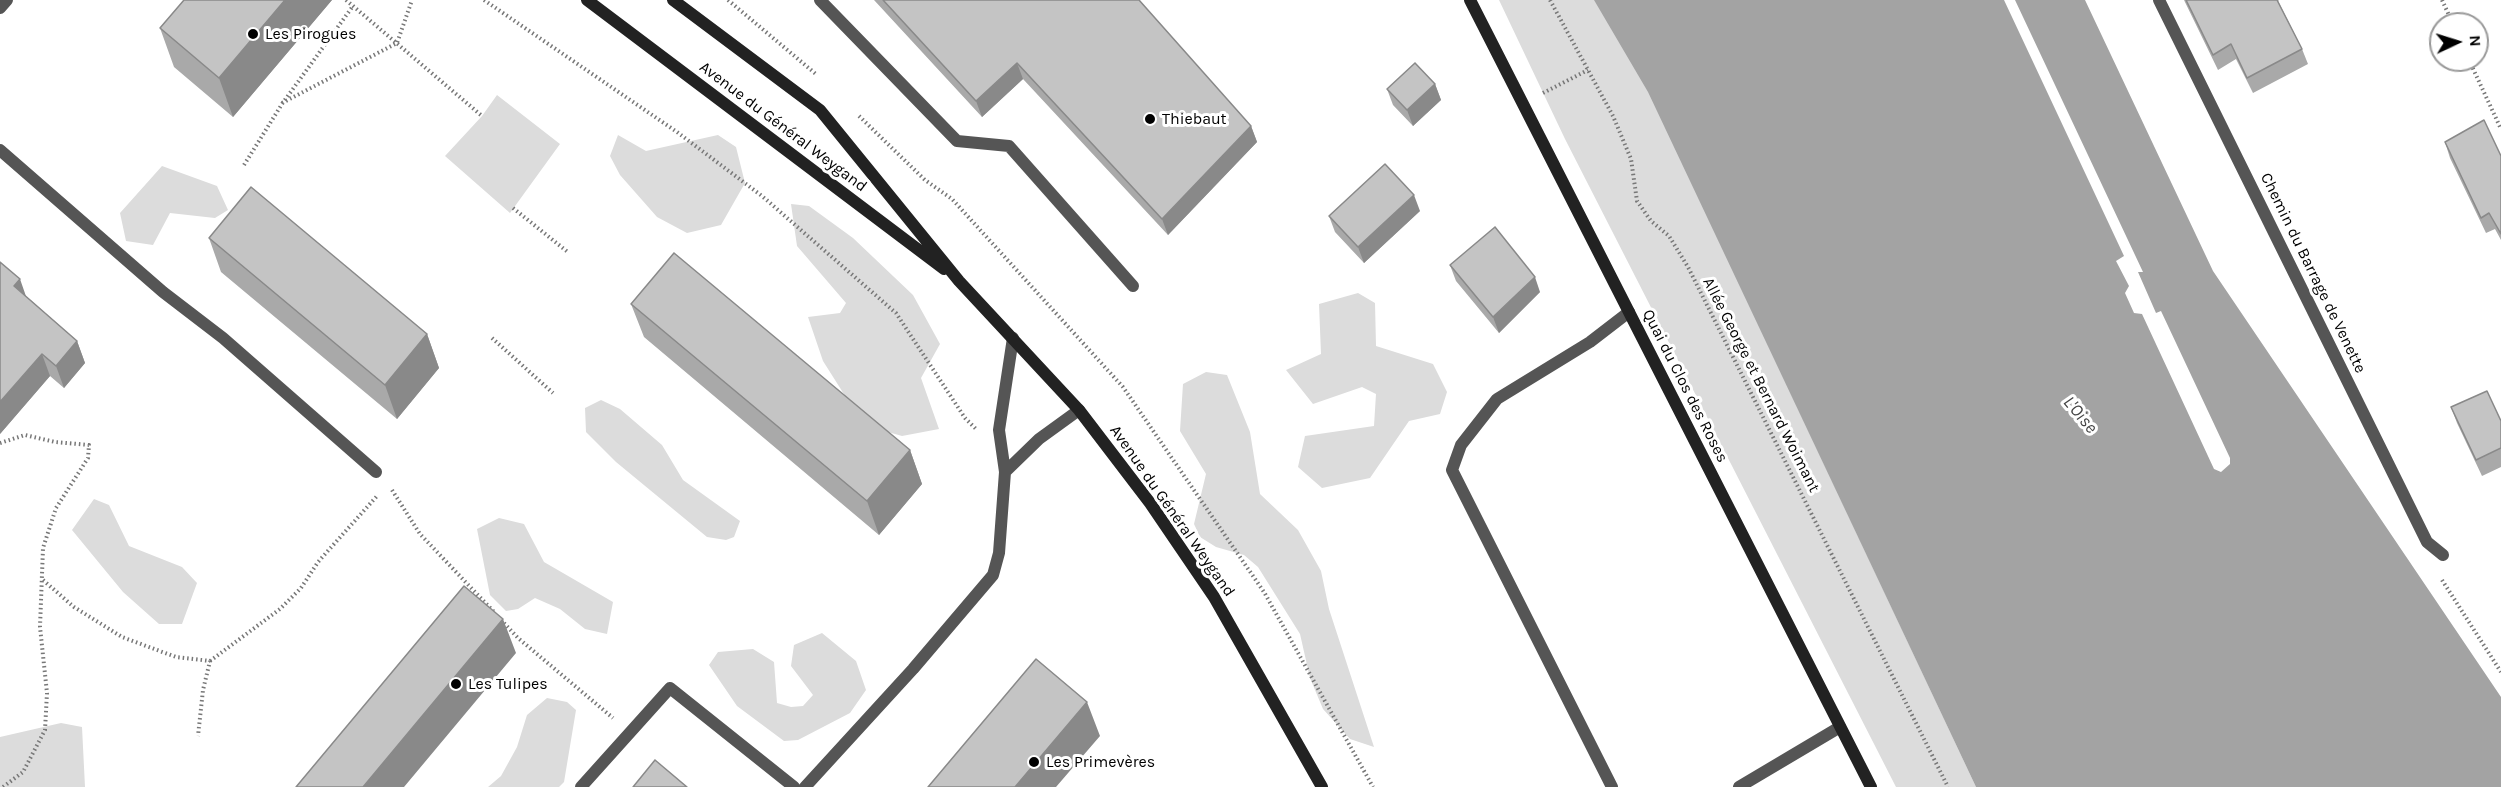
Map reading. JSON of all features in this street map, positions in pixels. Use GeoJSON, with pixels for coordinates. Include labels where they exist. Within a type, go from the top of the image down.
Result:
{"type":"FeatureCollection","features":[{"type":"Feature","properties":{"kind":"main road","name":"Avenue du Général Weygand"},"geometry":{"type":"LineString","coordinates":[[587,0],[959,281]]}},
{"type":"Feature","properties":{"kind":"main road","name":"Avenue du Général Weygand"},"geometry":{"type":"LineString","coordinates":[[673,0],[820,110],[959,281],[1079,410],[1150,503],[1214,597],[1322,787]]}},
{"type":"Feature","properties":{"kind":"main road","name":"Quai du Clos des Roses"},"geometry":{"type":"LineString","coordinates":[[1470,0],[1871,787]]}},
{"type":"Feature","properties":{"kind":"street"},"geometry":{"type":"LineString","coordinates":[[0,9],[7,0]]}},
{"type":"Feature","properties":{"kind":"street"},"geometry":{"type":"LineString","coordinates":[[820,0],[957,141],[1008,146],[1133,286]]}},
{"type":"Feature","properties":{"kind":"street","name":"Chemin du Barrage de Venette"},"geometry":{"type":"LineString","coordinates":[[2159,0],[2427,542],[2440,552]]}},
{"type":"Feature","properties":{"kind":"street"},"geometry":{"type":"LineString","coordinates":[[0,150],[163,292],[223,338],[376,472]]}},
{"type":"Feature","properties":{"kind":"street"},"geometry":{"type":"LineString","coordinates":[[1612,787],[1452,470],[1461,445],[1497,399],[1590,342],[1629,312]]}},
{"type":"Feature","properties":{"kind":"street"},"geometry":{"type":"LineString","coordinates":[[805,787],[913,669],[993,575],[999,553],[1005,472],[999,430],[1013,338]]}},
{"type":"Feature","properties":{"kind":"street"},"geometry":{"type":"LineString","coordinates":[[1005,472],[1039,439],[1079,410]]}},
{"type":"Feature","properties":{"kind":"street"},"geometry":{"type":"LineString","coordinates":[[581,787],[670,688],[794,787]]}},
{"type":"Feature","properties":{"kind":"street"},"geometry":{"type":"LineString","coordinates":[[1739,787],[1840,727]]}},
{"type":"Feature","properties":{"kind":"path"},"geometry":{"type":"LineString","coordinates":[[346,0],[482,116]]}},
{"type":"Feature","properties":{"kind":"path"},"geometry":{"type":"LineString","coordinates":[[282,104],[397,43],[412,0]]}},
{"type":"Feature","properties":{"kind":"path"},"geometry":{"type":"LineString","coordinates":[[484,0],[677,132],[771,203],[896,313],[965,418],[979,432]]}},
{"type":"Feature","properties":{"kind":"path","name":"Allée George et Bernard Woimant"},"geometry":{"type":"LineString","coordinates":[[1550,0],[1613,116],[1631,159],[1637,201],[1651,221],[1669,236],[1693,277],[1948,787]]}},
{"type":"Feature","properties":{"kind":"path"},"geometry":{"type":"LineString","coordinates":[[244,165],[282,104],[353,6]]}},
{"type":"Feature","properties":{"kind":"path"},"geometry":{"type":"LineString","coordinates":[[1541,94],[1588,70]]}},
{"type":"Feature","properties":{"kind":"path"},"geometry":{"type":"LineString","coordinates":[[2475,72],[2501,129]]}},
{"type":"Feature","properties":{"kind":"path"},"geometry":{"type":"LineString","coordinates":[[513,208],[569,253]]}},
{"type":"Feature","properties":{"kind":"path"},"geometry":{"type":"LineString","coordinates":[[492,338],[553,393]]}},
{"type":"Feature","properties":{"kind":"path"},"geometry":{"type":"LineString","coordinates":[[0,443],[25,435],[55,442],[89,445],[88,458],[56,508],[43,548],[40,627],[47,693],[45,730],[23,772],[3,787]]}},
{"type":"Feature","properties":{"kind":"path"},"geometry":{"type":"LineString","coordinates":[[376,472],[388,485],[420,534],[518,638],[630,733]]}},
{"type":"Feature","properties":{"kind":"path"},"geometry":{"type":"LineString","coordinates":[[198,736],[203,690],[210,661],[280,609],[302,588],[318,562],[388,485]]}},
{"type":"Feature","properties":{"kind":"path"},"geometry":{"type":"LineString","coordinates":[[2440,552],[2439,575],[2501,672]]}},
{"type":"Feature","properties":{"kind":"path"},"geometry":{"type":"LineString","coordinates":[[42,580],[74,607],[122,637],[176,657],[210,661]]}},
{"type":"Feature","properties":{"kind":"shaded area"},"geometry":{"type":"Polygon","coordinates":[[[1499,0],[1609,0],[1676,138],[1689,177],[1976,787],[1896,787],[1565,139],[1499,0]]]}},
{"type":"Feature","properties":{"kind":"shaded area"},"geometry":{"type":"Polygon","coordinates":[[[497,95],[560,144],[510,213],[445,156],[482,116],[497,95]]]}},
{"type":"Feature","properties":{"kind":"shaded area"},"geometry":{"type":"Polygon","coordinates":[[[618,135],[646,151],[718,135],[736,147],[745,183],[721,225],[687,233],[657,217],[620,175],[610,156],[618,135]]]}},
{"type":"Feature","properties":{"kind":"shaded area"},"geometry":{"type":"Polygon","coordinates":[[[162,166],[217,186],[228,210],[215,218],[170,213],[153,245],[126,241],[120,213],[162,166]]]}},
{"type":"Feature","properties":{"kind":"shaded area"},"geometry":{"type":"Polygon","coordinates":[[[791,204],[809,206],[853,238],[913,295],[940,344],[921,378],[939,429],[902,436],[888,432],[854,410],[823,361],[808,317],[840,313],[846,303],[797,246],[791,204]]]}},
{"type":"Feature","properties":{"kind":"shaded area"},"geometry":{"type":"Polygon","coordinates":[[[1358,293],[1375,303],[1376,346],[1433,364],[1447,392],[1440,414],[1409,421],[1370,478],[1322,488],[1298,467],[1305,436],[1374,426],[1376,394],[1362,387],[1313,404],[1286,370],[1321,354],[1319,304],[1358,293]]]}},
{"type":"Feature","properties":{"kind":"shaded area"},"geometry":{"type":"Polygon","coordinates":[[[1206,372],[1227,375],[1250,432],[1260,494],[1298,530],[1321,571],[1329,609],[1374,747],[1350,739],[1323,709],[1310,678],[1300,634],[1258,567],[1244,555],[1216,547],[1200,537],[1194,524],[1206,474],[1180,431],[1183,384],[1206,372]]]}},
{"type":"Feature","properties":{"kind":"shaded area"},"geometry":{"type":"Polygon","coordinates":[[[601,400],[620,409],[662,445],[683,480],[740,521],[734,537],[726,540],[707,537],[616,462],[586,432],[585,408],[601,400]]]}},
{"type":"Feature","properties":{"kind":"shaded area"},"geometry":{"type":"Polygon","coordinates":[[[94,499],[109,505],[129,546],[182,567],[197,583],[182,624],[159,624],[123,592],[72,530],[94,499]]]}},
{"type":"Feature","properties":{"kind":"shaded area"},"geometry":{"type":"Polygon","coordinates":[[[499,518],[524,524],[544,562],[613,602],[607,634],[585,629],[560,609],[535,598],[518,609],[506,611],[490,595],[477,529],[499,518]]]}},
{"type":"Feature","properties":{"kind":"shaded area"},"geometry":{"type":"Polygon","coordinates":[[[822,633],[856,661],[866,690],[850,713],[798,740],[784,741],[737,706],[709,665],[718,652],[753,649],[774,662],[777,703],[791,707],[803,706],[813,695],[791,666],[794,645],[822,633]]]}},
{"type":"Feature","properties":{"kind":"shaded area"},"geometry":{"type":"Polygon","coordinates":[[[547,698],[567,702],[576,710],[564,782],[559,787],[488,787],[501,776],[517,747],[527,715],[547,698]]]}},
{"type":"Feature","properties":{"kind":"shaded area"},"geometry":{"type":"Polygon","coordinates":[[[61,723],[82,727],[85,787],[0,787],[0,737],[61,723]]]}},
{"type":"Feature","properties":{"kind":"water","name":"L'Oise"},"geometry":{"type":"Polygon","coordinates":[[[1594,0],[2004,0],[2124,256],[2116,261],[2129,286],[2125,293],[2134,313],[2142,314],[2214,469],[2221,472],[2230,464],[2230,458],[2161,311],[2156,313],[2138,272],[2143,272],[2015,0],[2085,0],[2213,271],[2501,697],[2501,787],[1976,787],[1648,92],[1594,0]]]}},
{"type":"Feature","properties":{"kind":"building"},"geometry":{"type":"Polygon","coordinates":[[[184,0],[285,0],[219,78],[160,28],[184,0]]]}},
{"type":"Feature","properties":{"kind":"building"},"geometry":{"type":"Polygon","coordinates":[[[883,0],[1139,0],[1251,126],[1162,219],[1017,63],[976,101],[883,0]]]}},
{"type":"Feature","properties":{"kind":"building"},"geometry":{"type":"Polygon","coordinates":[[[2186,0],[2277,0],[2302,49],[2247,78],[2231,44],[2213,55],[2186,0]]]}},
{"type":"Feature","properties":{"kind":"building"},"geometry":{"type":"Polygon","coordinates":[[[1415,63],[1435,84],[1407,110],[1387,89],[1415,63]]]}},
{"type":"Feature","properties":{"kind":"building"},"geometry":{"type":"Polygon","coordinates":[[[2484,120],[2501,156],[2501,234],[2489,213],[2481,218],[2445,142],[2484,120]]]}},
{"type":"Feature","properties":{"kind":"building"},"geometry":{"type":"Polygon","coordinates":[[[1385,164],[1414,195],[1358,247],[1329,216],[1385,164]]]}},
{"type":"Feature","properties":{"kind":"building"},"geometry":{"type":"Polygon","coordinates":[[[251,187],[427,334],[385,385],[209,238],[251,187]]]}},
{"type":"Feature","properties":{"kind":"building"},"geometry":{"type":"Polygon","coordinates":[[[1495,227],[1535,277],[1493,317],[1450,265],[1495,227]]]}},
{"type":"Feature","properties":{"kind":"building"},"geometry":{"type":"Polygon","coordinates":[[[674,253],[910,450],[867,501],[631,304],[674,253]]]}},
{"type":"Feature","properties":{"kind":"building"},"geometry":{"type":"Polygon","coordinates":[[[0,262],[20,279],[14,286],[77,341],[56,366],[42,354],[0,402],[0,262]]]}},
{"type":"Feature","properties":{"kind":"building"},"geometry":{"type":"Polygon","coordinates":[[[2487,391],[2501,421],[2501,448],[2476,460],[2451,407],[2487,391]]]}},
{"type":"Feature","properties":{"kind":"building"},"geometry":{"type":"Polygon","coordinates":[[[464,586],[503,619],[363,787],[296,787],[464,586]]]}},
{"type":"Feature","properties":{"kind":"building"},"geometry":{"type":"Polygon","coordinates":[[[1036,659],[1087,702],[1015,787],[928,787],[1036,659]]]}},
{"type":"Feature","properties":{"kind":"building"},"geometry":{"type":"Polygon","coordinates":[[[655,760],[687,787],[633,787],[655,760]]]}},
{"type":"Feature","properties":{"kind":"place","name":"Les Pirogues"},"geometry":{"type":"Point","coordinates":[253,34]}},
{"type":"Feature","properties":{"kind":"place","name":"Thiebaut"},"geometry":{"type":"Point","coordinates":[1150,119]}},
{"type":"Feature","properties":{"kind":"place","name":"Les Tulipes"},"geometry":{"type":"Point","coordinates":[456,684]}},
{"type":"Feature","properties":{"kind":"place","name":"Les Primevères"},"geometry":{"type":"Point","coordinates":[1034,762]}}]}
